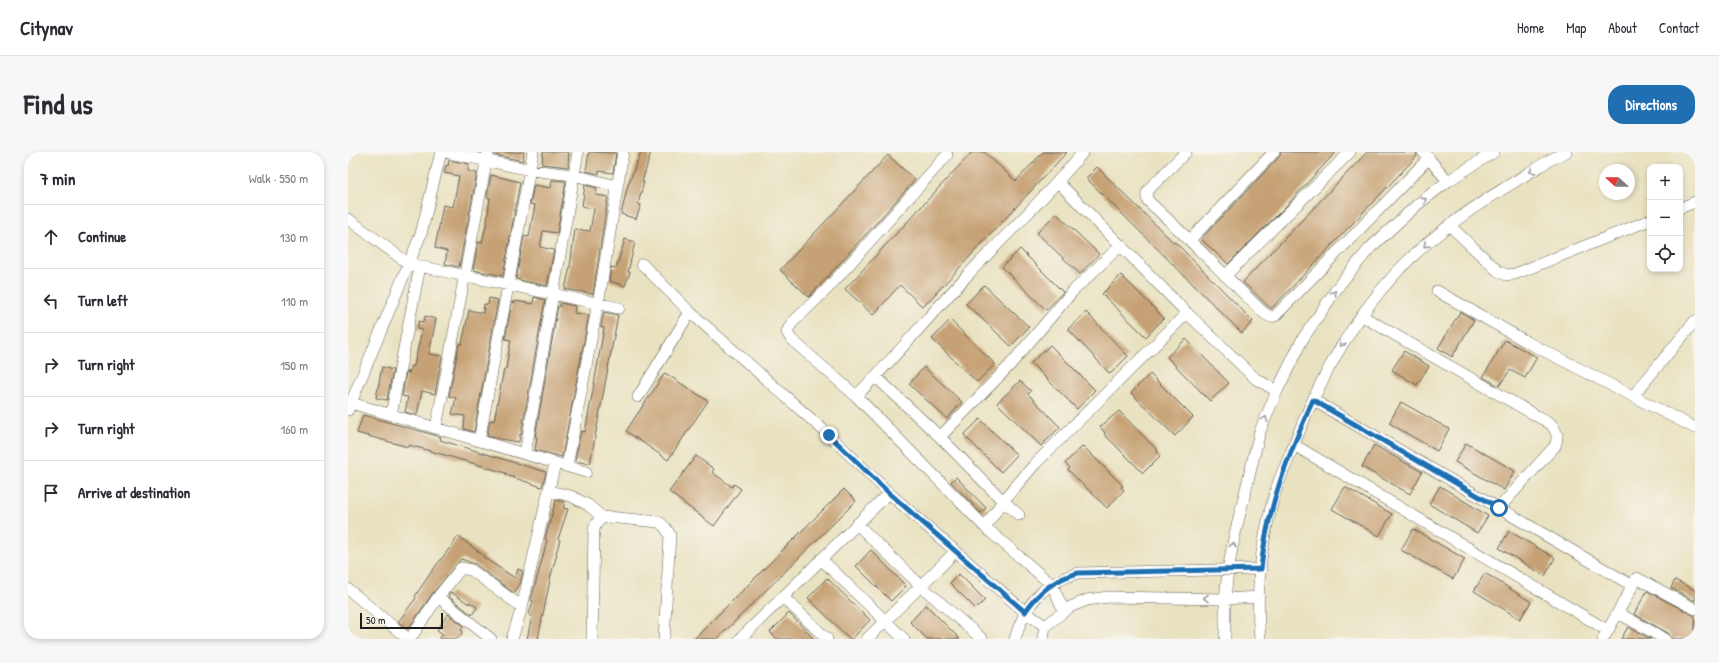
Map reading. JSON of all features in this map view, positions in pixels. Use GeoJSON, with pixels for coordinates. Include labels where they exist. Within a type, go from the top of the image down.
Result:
{"type":"FeatureCollection","features":[{"type":"Feature","properties":{"kind":"street"},"geometry":{"type":"LineString","coordinates":[[391,415],[415,265],[441,152]]}},
{"type":"Feature","properties":{"kind":"street"},"geometry":{"type":"LineString","coordinates":[[445,152],[487,156],[530,170],[573,175],[617,186]]}},
{"type":"Feature","properties":{"kind":"street"},"geometry":{"type":"LineString","coordinates":[[480,441],[510,285],[533,152]]}},
{"type":"Feature","properties":{"kind":"street"},"geometry":{"type":"LineString","coordinates":[[525,454],[578,152]]}},
{"type":"Feature","properties":{"kind":"street"},"geometry":{"type":"LineString","coordinates":[[567,466],[623,152]]}},
{"type":"Feature","properties":{"kind":"street"},"geometry":{"type":"LineString","coordinates":[[856,396],[876,377],[944,300],[1009,231],[1058,182],[1083,152]]}},
{"type":"Feature","properties":{"kind":"street"},"geometry":{"type":"LineString","coordinates":[[1186,152],[1150,188],[1147,192],[1146,198],[1225,276],[1265,314],[1271,317],[1275,316],[1426,155],[1448,181]]}},
{"type":"Feature","properties":{"kind":"street"},"geometry":{"type":"LineString","coordinates":[[1190,240],[1274,152]]}},
{"type":"Feature","properties":{"kind":"street"},"geometry":{"type":"LineString","coordinates":[[1225,276],[1350,152]]}},
{"type":"Feature","properties":{"kind":"street"},"geometry":{"type":"LineString","coordinates":[[1225,639],[1225,599],[1228,570],[1234,538],[1260,431],[1277,391],[1302,340],[1340,284],[1370,248],[1418,204],[1448,181],[1494,152]]}},
{"type":"Feature","properties":{"kind":"street"},"geometry":{"type":"LineString","coordinates":[[1260,639],[1259,597],[1263,544],[1278,484],[1313,400],[1333,358],[1362,316],[1396,274],[1449,225],[1545,163],[1566,152]]}},
{"type":"Feature","properties":{"kind":"street"},"geometry":{"type":"LineString","coordinates":[[947,155],[828,288],[788,328],[787,332],[791,339],[856,396],[985,527],[1052,585],[1064,612]]}},
{"type":"Feature","properties":{"kind":"street"},"geometry":{"type":"LineString","coordinates":[[436,428],[487,156]]}},
{"type":"Feature","properties":{"kind":"street"},"geometry":{"type":"LineString","coordinates":[[1058,182],[1187,313],[1256,379],[1277,391]]}},
{"type":"Feature","properties":{"kind":"street"},"geometry":{"type":"LineString","coordinates":[[1683,207],[1695,202]]}},
{"type":"Feature","properties":{"kind":"street"},"geometry":{"type":"LineString","coordinates":[[348,219],[415,265],[618,308]]}},
{"type":"Feature","properties":{"kind":"street"},"geometry":{"type":"LineString","coordinates":[[1449,225],[1498,271],[1506,275],[1515,274],[1647,221]]}},
{"type":"Feature","properties":{"kind":"street"},"geometry":{"type":"LineString","coordinates":[[940,437],[1010,365],[1074,291],[1121,245]]}},
{"type":"Feature","properties":{"kind":"street"},"geometry":{"type":"LineString","coordinates":[[642,264],[690,312],[829,435],[889,493],[1025,612],[1045,626]]}},
{"type":"Feature","properties":{"kind":"street"},"geometry":{"type":"LineString","coordinates":[[415,265],[349,406],[391,415],[586,472]]}},
{"type":"Feature","properties":{"kind":"street"},"geometry":{"type":"LineString","coordinates":[[1437,291],[1527,342],[1695,428]]}},
{"type":"Feature","properties":{"kind":"street"},"geometry":{"type":"LineString","coordinates":[[638,397],[690,312]]}},
{"type":"Feature","properties":{"kind":"street"},"geometry":{"type":"LineString","coordinates":[[985,527],[1003,501],[1035,464],[1187,313]]}},
{"type":"Feature","properties":{"kind":"street"},"geometry":{"type":"LineString","coordinates":[[1362,316],[1551,424],[1557,432],[1558,437],[1555,446],[1499,508]]}},
{"type":"Feature","properties":{"kind":"street"},"geometry":{"type":"LineString","coordinates":[[1633,396],[1695,321]]}},
{"type":"Feature","properties":{"kind":"street"},"geometry":{"type":"LineString","coordinates":[[876,377],[940,437],[1003,501],[1019,515]]}},
{"type":"Feature","properties":{"kind":"street"},"geometry":{"type":"LineString","coordinates":[[1313,400],[1633,586]]}},
{"type":"Feature","properties":{"kind":"street"},"geometry":{"type":"LineString","coordinates":[[1294,445],[1605,634],[1637,578],[1695,609]]}},
{"type":"Feature","properties":{"kind":"street"},"geometry":{"type":"LineString","coordinates":[[512,639],[522,606],[555,463]]}},
{"type":"Feature","properties":{"kind":"street"},"geometry":{"type":"LineString","coordinates":[[549,491],[571,496],[588,505],[602,518]]}},
{"type":"Feature","properties":{"kind":"street"},"geometry":{"type":"LineString","coordinates":[[745,637],[783,597],[889,493]]}},
{"type":"Feature","properties":{"kind":"street"},"geometry":{"type":"LineString","coordinates":[[592,639],[594,529],[596,522],[602,518],[659,522],[665,527],[670,535],[664,639]]}},
{"type":"Feature","properties":{"kind":"street"},"geometry":{"type":"LineString","coordinates":[[857,524],[920,585],[982,639]]}},
{"type":"Feature","properties":{"kind":"street"},"geometry":{"type":"LineString","coordinates":[[866,639],[955,552]]}},
{"type":"Feature","properties":{"kind":"street"},"geometry":{"type":"LineString","coordinates":[[822,559],[904,639]]}},
{"type":"Feature","properties":{"kind":"street"},"geometry":{"type":"LineString","coordinates":[[348,589],[409,639],[438,597],[461,568],[471,570],[522,606]]}},
{"type":"Feature","properties":{"kind":"street"},"geometry":{"type":"LineString","coordinates":[[1015,639],[1025,612],[1032,601],[1042,591],[1066,576],[1078,573],[1261,569]]}},
{"type":"Feature","properties":{"kind":"street"},"geometry":{"type":"LineString","coordinates":[[438,597],[491,639]]}},
{"type":"Feature","properties":{"kind":"street"},"geometry":{"type":"LineString","coordinates":[[783,597],[828,639]]}},
{"type":"Feature","properties":{"kind":"street"},"geometry":{"type":"LineString","coordinates":[[1042,639],[1045,626],[1064,612],[1087,600],[1108,597],[1225,599],[1259,597]]}},
{"type":"Feature","properties":{"kind":"street"},"geometry":{"type":"LineString","coordinates":[[1618,612],[1665,639]]}},
{"type":"Feature","properties":{"kind":"building"},"geometry":{"type":"Polygon","coordinates":[[[495,152],[524,152],[523,161],[495,155],[495,152]]]}},
{"type":"Feature","properties":{"kind":"building"},"geometry":{"type":"Polygon","coordinates":[[[543,152],[569,152],[568,167],[542,164],[543,152]]]}},
{"type":"Feature","properties":{"kind":"building"},"geometry":{"type":"Polygon","coordinates":[[[589,152],[616,153],[613,173],[599,171],[599,174],[586,171],[589,152]]]}},
{"type":"Feature","properties":{"kind":"building"},"geometry":{"type":"Polygon","coordinates":[[[641,152],[651,152],[642,182],[644,182],[638,204],[641,205],[636,219],[621,214],[628,185],[641,152]]]}},
{"type":"Feature","properties":{"kind":"building"},"geometry":{"type":"Polygon","coordinates":[[[972,152],[984,152],[1016,181],[1043,152],[1067,152],[923,307],[900,285],[873,315],[845,289],[972,152]]]}},
{"type":"Feature","properties":{"kind":"building"},"geometry":{"type":"Polygon","coordinates":[[[1281,152],[1336,152],[1286,206],[1228,264],[1201,239],[1279,157],[1281,152]]]}},
{"type":"Feature","properties":{"kind":"building"},"geometry":{"type":"Polygon","coordinates":[[[1367,152],[1416,152],[1417,156],[1271,309],[1243,282],[1367,152]]]}},
{"type":"Feature","properties":{"kind":"building"},"geometry":{"type":"Polygon","coordinates":[[[888,155],[915,180],[809,297],[780,270],[888,155]]]}},
{"type":"Feature","properties":{"kind":"building"},"geometry":{"type":"Polygon","coordinates":[[[449,160],[469,164],[468,171],[477,173],[459,267],[445,264],[447,251],[435,248],[443,205],[453,207],[459,176],[444,173],[446,165],[448,166],[449,160]]]}},
{"type":"Feature","properties":{"kind":"building"},"geometry":{"type":"Polygon","coordinates":[[[1097,167],[1174,243],[1175,242],[1253,321],[1242,333],[1086,178],[1097,167]]]}},
{"type":"Feature","properties":{"kind":"building"},"geometry":{"type":"Polygon","coordinates":[[[491,175],[520,182],[503,276],[473,270],[478,242],[482,243],[487,221],[490,198],[487,197],[491,175]]]}},
{"type":"Feature","properties":{"kind":"building"},"geometry":{"type":"Polygon","coordinates":[[[552,180],[566,181],[557,233],[543,231],[540,247],[554,250],[547,286],[516,279],[524,236],[529,237],[535,205],[530,204],[534,185],[551,188],[552,180]]]}},
{"type":"Feature","properties":{"kind":"building"},"geometry":{"type":"Polygon","coordinates":[[[585,185],[597,188],[596,195],[608,197],[593,294],[565,289],[570,267],[575,229],[590,231],[594,209],[582,206],[585,185]]]}},
{"type":"Feature","properties":{"kind":"building"},"geometry":{"type":"Polygon","coordinates":[[[1056,213],[1099,254],[1080,274],[1037,233],[1056,213]]]}},
{"type":"Feature","properties":{"kind":"building"},"geometry":{"type":"Polygon","coordinates":[[[625,239],[635,242],[628,272],[630,272],[625,286],[609,281],[611,267],[616,268],[625,239]]]}},
{"type":"Feature","properties":{"kind":"building"},"geometry":{"type":"Polygon","coordinates":[[[1020,249],[1063,292],[1046,310],[1002,267],[1020,249]]]}},
{"type":"Feature","properties":{"kind":"building"},"geometry":{"type":"Polygon","coordinates":[[[1121,275],[1164,318],[1146,337],[1102,294],[1121,275]]]}},
{"type":"Feature","properties":{"kind":"building"},"geometry":{"type":"Polygon","coordinates":[[[984,285],[1029,327],[1011,346],[966,304],[984,285]]]}},
{"type":"Feature","properties":{"kind":"building"},"geometry":{"type":"Polygon","coordinates":[[[534,297],[545,300],[519,442],[487,436],[490,420],[494,421],[504,369],[506,369],[511,340],[505,339],[512,302],[515,303],[515,301],[533,304],[534,297]]]}},
{"type":"Feature","properties":{"kind":"building"},"geometry":{"type":"Polygon","coordinates":[[[489,298],[498,300],[474,432],[464,429],[465,416],[452,414],[456,398],[449,396],[459,344],[462,344],[469,310],[483,313],[484,304],[488,305],[489,298]]]}},
{"type":"Feature","properties":{"kind":"building"},"geometry":{"type":"Polygon","coordinates":[[[560,303],[575,306],[574,313],[589,315],[562,457],[535,450],[537,437],[535,437],[558,306],[560,307],[560,303]]]}},
{"type":"Feature","properties":{"kind":"building"},"geometry":{"type":"Polygon","coordinates":[[[604,312],[618,315],[590,464],[575,461],[581,431],[585,432],[604,328],[601,327],[604,312]]]}},
{"type":"Feature","properties":{"kind":"building"},"geometry":{"type":"Polygon","coordinates":[[[1086,312],[1128,356],[1110,374],[1068,329],[1086,312]]]}},
{"type":"Feature","properties":{"kind":"building"},"geometry":{"type":"Polygon","coordinates":[[[1460,312],[1474,320],[1452,357],[1438,348],[1460,312]]]}},
{"type":"Feature","properties":{"kind":"building"},"geometry":{"type":"Polygon","coordinates":[[[425,316],[436,319],[429,354],[442,356],[435,394],[422,391],[417,415],[405,412],[408,397],[402,396],[406,372],[409,373],[411,366],[414,366],[422,330],[417,329],[419,321],[424,322],[425,316]]]}},
{"type":"Feature","properties":{"kind":"building"},"geometry":{"type":"Polygon","coordinates":[[[950,320],[995,364],[977,382],[932,339],[950,320]]]}},
{"type":"Feature","properties":{"kind":"building"},"geometry":{"type":"Polygon","coordinates":[[[1186,339],[1229,383],[1210,401],[1167,357],[1186,339]]]}},
{"type":"Feature","properties":{"kind":"building"},"geometry":{"type":"Polygon","coordinates":[[[1505,340],[1537,357],[1525,378],[1510,370],[1499,386],[1483,377],[1505,340]]]}},
{"type":"Feature","properties":{"kind":"building"},"geometry":{"type":"Polygon","coordinates":[[[1050,345],[1095,390],[1077,409],[1031,363],[1050,345]]]}},
{"type":"Feature","properties":{"kind":"building"},"geometry":{"type":"Polygon","coordinates":[[[1404,351],[1429,366],[1417,385],[1392,370],[1404,351]]]}},
{"type":"Feature","properties":{"kind":"building"},"geometry":{"type":"Polygon","coordinates":[[[382,367],[393,370],[387,400],[376,398],[382,367]]]}},
{"type":"Feature","properties":{"kind":"building"},"geometry":{"type":"Polygon","coordinates":[[[924,367],[962,402],[947,419],[909,384],[924,367]]]}},
{"type":"Feature","properties":{"kind":"building"},"geometry":{"type":"Polygon","coordinates":[[[665,373],[708,401],[668,460],[626,431],[665,373]]]}},
{"type":"Feature","properties":{"kind":"building"},"geometry":{"type":"Polygon","coordinates":[[[1150,374],[1193,417],[1175,436],[1131,393],[1150,374]]]}},
{"type":"Feature","properties":{"kind":"building"},"geometry":{"type":"Polygon","coordinates":[[[1020,381],[1031,391],[1028,394],[1060,427],[1041,446],[997,403],[1020,381]]]}},
{"type":"Feature","properties":{"kind":"building"},"geometry":{"type":"Polygon","coordinates":[[[1401,402],[1449,429],[1437,451],[1389,423],[1401,402]]]}},
{"type":"Feature","properties":{"kind":"building"},"geometry":{"type":"Polygon","coordinates":[[[1119,411],[1158,451],[1157,452],[1160,456],[1143,473],[1104,434],[1105,433],[1100,427],[1119,411]]]}},
{"type":"Feature","properties":{"kind":"building"},"geometry":{"type":"Polygon","coordinates":[[[363,415],[441,437],[440,440],[546,472],[542,487],[506,475],[506,473],[409,445],[408,447],[357,433],[363,415]]]}},
{"type":"Feature","properties":{"kind":"building"},"geometry":{"type":"Polygon","coordinates":[[[980,419],[1017,455],[1001,472],[964,435],[980,419]]]}},
{"type":"Feature","properties":{"kind":"building"},"geometry":{"type":"Polygon","coordinates":[[[1466,443],[1515,471],[1504,490],[1455,462],[1466,443]]]}},
{"type":"Feature","properties":{"kind":"building"},"geometry":{"type":"Polygon","coordinates":[[[1374,445],[1422,472],[1410,494],[1362,467],[1374,445]]]}},
{"type":"Feature","properties":{"kind":"building"},"geometry":{"type":"Polygon","coordinates":[[[1083,446],[1123,486],[1121,487],[1124,490],[1107,508],[1068,470],[1070,468],[1065,463],[1083,446]]]}},
{"type":"Feature","properties":{"kind":"building"},"geometry":{"type":"Polygon","coordinates":[[[696,456],[714,469],[712,472],[732,487],[734,484],[741,489],[714,526],[669,492],[696,456]]]}},
{"type":"Feature","properties":{"kind":"building"},"geometry":{"type":"Polygon","coordinates":[[[956,477],[986,508],[981,513],[951,482],[956,477]]]}},
{"type":"Feature","properties":{"kind":"building"},"geometry":{"type":"Polygon","coordinates":[[[1440,486],[1488,516],[1477,533],[1429,504],[1440,486]]]}},
{"type":"Feature","properties":{"kind":"building"},"geometry":{"type":"Polygon","coordinates":[[[1345,487],[1392,514],[1379,536],[1332,509],[1345,487]]]}},
{"type":"Feature","properties":{"kind":"building"},"geometry":{"type":"Polygon","coordinates":[[[844,489],[856,501],[717,639],[694,639],[844,489]]]}},
{"type":"Feature","properties":{"kind":"building"},"geometry":{"type":"Polygon","coordinates":[[[556,500],[565,502],[563,508],[568,509],[558,539],[560,540],[538,639],[527,639],[532,616],[529,615],[533,601],[531,600],[547,540],[545,539],[556,500]]]}},
{"type":"Feature","properties":{"kind":"building"},"geometry":{"type":"Polygon","coordinates":[[[1413,529],[1465,559],[1453,579],[1401,550],[1413,529]]]}},
{"type":"Feature","properties":{"kind":"building"},"geometry":{"type":"Polygon","coordinates":[[[1509,531],[1555,558],[1545,576],[1499,548],[1509,531]]]}},
{"type":"Feature","properties":{"kind":"building"},"geometry":{"type":"Polygon","coordinates":[[[458,536],[484,556],[483,557],[515,578],[518,569],[523,571],[520,584],[514,593],[475,564],[461,559],[433,593],[408,629],[398,622],[416,598],[415,596],[432,571],[450,549],[458,536]]]}},
{"type":"Feature","properties":{"kind":"building"},"geometry":{"type":"Polygon","coordinates":[[[871,550],[906,586],[891,601],[856,566],[871,550]]]}},
{"type":"Feature","properties":{"kind":"building"},"geometry":{"type":"Polygon","coordinates":[[[1485,573],[1531,602],[1520,619],[1474,591],[1485,573]]]}},
{"type":"Feature","properties":{"kind":"building"},"geometry":{"type":"Polygon","coordinates":[[[959,574],[985,600],[976,609],[950,583],[959,574]]]}},
{"type":"Feature","properties":{"kind":"building"},"geometry":{"type":"Polygon","coordinates":[[[827,578],[870,620],[852,639],[850,639],[808,598],[827,578]]]}},
{"type":"Feature","properties":{"kind":"building"},"geometry":{"type":"Polygon","coordinates":[[[1675,580],[1695,590],[1695,601],[1671,588],[1675,580]]]}},
{"type":"Feature","properties":{"kind":"building"},"geometry":{"type":"Polygon","coordinates":[[[1647,591],[1695,616],[1695,639],[1672,639],[1668,633],[1634,614],[1647,591]]]}},
{"type":"Feature","properties":{"kind":"building"},"geometry":{"type":"Polygon","coordinates":[[[451,592],[469,604],[469,602],[477,607],[472,615],[448,596],[451,592]]]}},
{"type":"Feature","properties":{"kind":"building"},"geometry":{"type":"Polygon","coordinates":[[[926,605],[960,639],[927,639],[910,622],[926,605]]]}},
{"type":"Feature","properties":{"kind":"building"},"geometry":{"type":"Polygon","coordinates":[[[789,613],[814,639],[777,639],[770,632],[789,613]]]}},
{"type":"Feature","properties":{"kind":"building"},"geometry":{"type":"Polygon","coordinates":[[[448,614],[464,626],[461,630],[463,632],[457,639],[439,639],[443,634],[437,630],[448,614]]]}},
{"type":"Feature","properties":{"kind":"building"},"geometry":{"type":"Polygon","coordinates":[[[1628,627],[1651,639],[1621,639],[1628,627]]]}},
{"type":"Feature","properties":{"kind":"route"},"geometry":{"type":"LineString","coordinates":[[829,435],[889,493],[1025,612],[1032,601],[1042,591],[1066,576],[1078,573],[1261,569],[1263,544],[1278,484],[1302,423],[1313,400],[1499,508]]}}]}
